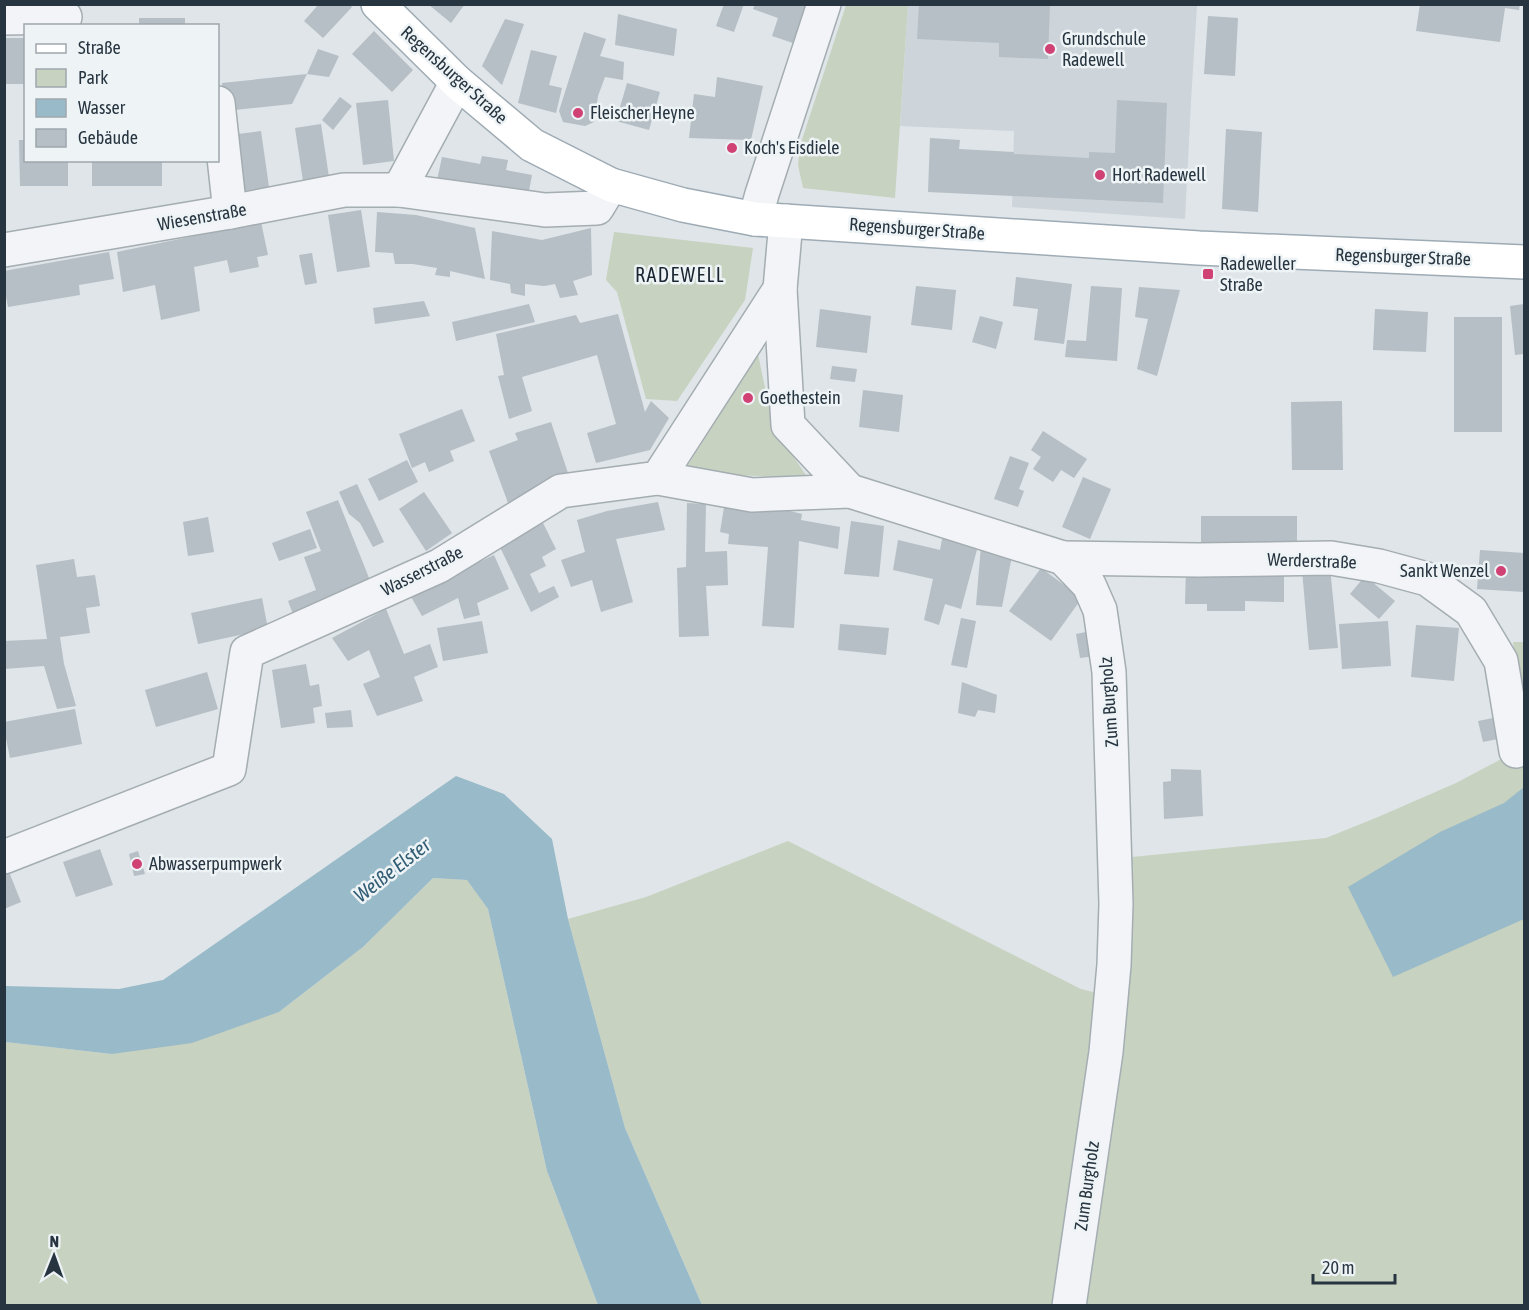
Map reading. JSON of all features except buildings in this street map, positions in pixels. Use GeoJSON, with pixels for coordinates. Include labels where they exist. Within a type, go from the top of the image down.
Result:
{"type":"FeatureCollection","features":[{"type":"Feature","properties":{"kind":"main road","name":"Regensburger Straße"},"geometry":{"type":"LineString","coordinates":[[378,4],[457,82],[532,145],[611,184],[683,205],[771,220],[1199,248],[1524,262]]}},
{"type":"Feature","properties":{"kind":"street"},"geometry":{"type":"LineString","coordinates":[[824,4],[762,194],[771,220],[780,289],[658,478],[752,495],[850,490]]}},
{"type":"Feature","properties":{"kind":"street"},"geometry":{"type":"LineString","coordinates":[[4,18],[65,17]]}},
{"type":"Feature","properties":{"kind":"street"},"geometry":{"type":"LineString","coordinates":[[399,190],[457,82]]}},
{"type":"Feature","properties":{"kind":"street"},"geometry":{"type":"LineString","coordinates":[[219,112],[230,212]]}},
{"type":"Feature","properties":{"kind":"street","name":"Wiesenstraße"},"geometry":{"type":"LineString","coordinates":[[4,250],[230,212],[344,190],[399,190],[545,210],[597,208],[611,184]]}},
{"type":"Feature","properties":{"kind":"street","name":"Zum Burgholz"},"geometry":{"type":"LineString","coordinates":[[780,289],[788,424],[850,490],[1063,558],[1089,585],[1100,610],[1108,672],[1116,904],[1114,965],[1106,1052],[1072,1291]]}},
{"type":"Feature","properties":{"kind":"street","name":"Wasserstraße"},"geometry":{"type":"LineString","coordinates":[[4,857],[229,769],[248,652],[439,566],[561,490],[658,478]]}},
{"type":"Feature","properties":{"kind":"street","name":"Werderstraße"},"geometry":{"type":"LineString","coordinates":[[1063,558],[1198,560],[1331,558],[1379,566],[1427,579],[1471,611],[1501,662],[1516,751]]}},
{"type":"Feature","properties":{"kind":"shaded area"},"geometry":{"type":"Polygon","coordinates":[[[908,5],[1197,5],[1185,219],[1012,207],[1014,131],[900,126],[908,5]]]}},
{"type":"Feature","properties":{"kind":"green space"},"geometry":{"type":"Polygon","coordinates":[[[846,5],[908,5],[895,198],[803,188],[798,165],[800,146],[846,5]]]}},
{"type":"Feature","properties":{"kind":"green space"},"geometry":{"type":"Polygon","coordinates":[[[614,232],[753,248],[745,300],[677,401],[646,399],[617,292],[606,280],[614,232]]]}},
{"type":"Feature","properties":{"kind":"green space"},"geometry":{"type":"Polygon","coordinates":[[[758,354],[773,427],[808,478],[683,473],[758,354]]]}},
{"type":"Feature","properties":{"kind":"green space"},"geometry":{"type":"Polygon","coordinates":[[[1513,642],[1524,642],[1524,717],[1513,642]]]}},
{"type":"Feature","properties":{"kind":"green space"},"geometry":{"type":"Polygon","coordinates":[[[1524,747],[1524,1305],[702,1305],[625,1128],[568,919],[646,897],[788,841],[1081,989],[1097,993],[1128,980],[1132,857],[1326,838],[1456,783],[1524,747]]]}},
{"type":"Feature","properties":{"kind":"green space"},"geometry":{"type":"Polygon","coordinates":[[[433,878],[468,880],[488,909],[547,1171],[598,1305],[5,1306],[5,1042],[112,1054],[279,1012],[363,947],[433,878]]]}},
{"type":"Feature","properties":{"kind":"water","name":"Weiße Elster"},"geometry":{"type":"Polygon","coordinates":[[[456,776],[504,794],[552,839],[568,919],[625,1128],[702,1305],[598,1305],[547,1171],[488,909],[467,880],[433,878],[363,947],[279,1012],[192,1043],[112,1054],[5,1042],[5,986],[119,989],[163,980],[456,776]]]}},
{"type":"Feature","properties":{"kind":"water"},"geometry":{"type":"Polygon","coordinates":[[[1524,787],[1524,919],[1393,977],[1348,887],[1440,832],[1504,803],[1524,787]]]}},
{"type":"Feature","properties":{"kind":"place","name":"Grundschule Radewell"},"geometry":{"type":"Point","coordinates":[1050,49]}},
{"type":"Feature","properties":{"kind":"place","name":"Fleischer Heyne"},"geometry":{"type":"Point","coordinates":[578,113]}},
{"type":"Feature","properties":{"kind":"place","name":"Koch's Eisdiele"},"geometry":{"type":"Point","coordinates":[732,148]}},
{"type":"Feature","properties":{"kind":"place","name":"Hort Radewell"},"geometry":{"type":"Point","coordinates":[1100,175]}},
{"type":"Feature","properties":{"kind":"place","name":"Radeweller Straße"},"geometry":{"type":"Point","coordinates":[1208,274]}},
{"type":"Feature","properties":{"kind":"place","name":"Goethestein"},"geometry":{"type":"Point","coordinates":[748,398]}},
{"type":"Feature","properties":{"kind":"place","name":"Sankt Wenzel"},"geometry":{"type":"Point","coordinates":[1501,571]}},
{"type":"Feature","properties":{"kind":"place","name":"Abwasserpumpwerk"},"geometry":{"type":"Point","coordinates":[137,864]}},
{"type":"Feature","properties":{"kind":"district","name":"RADEWELL"},"geometry":{"type":"Point","coordinates":[680,275]}}]}
